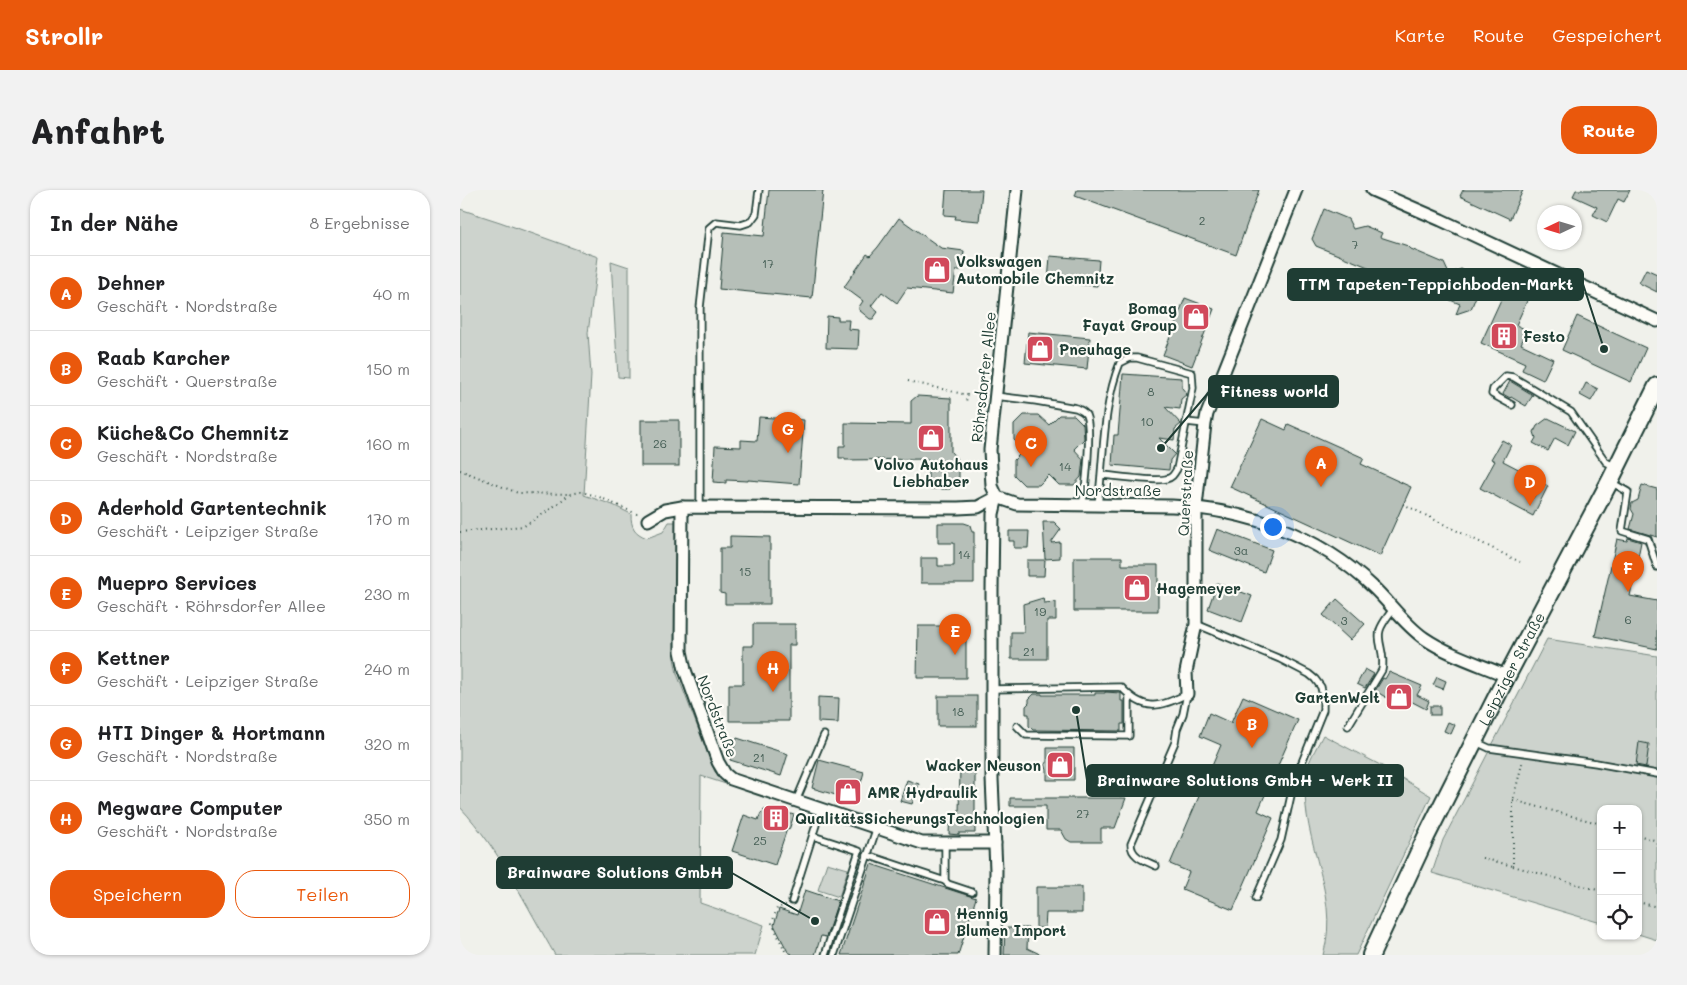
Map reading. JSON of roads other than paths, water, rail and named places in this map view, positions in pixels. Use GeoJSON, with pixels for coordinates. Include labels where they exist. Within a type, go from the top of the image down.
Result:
{"type":"FeatureCollection","features":[{"type":"Feature","properties":{"kind":"main road","name":"Leipziger Straße"},"geometry":{"type":"LineString","coordinates":[[1371,955],[1426,837],[1657,386]]}},
{"type":"Feature","properties":{"kind":"street","name":"Röhrsdorfer Allee"},"geometry":{"type":"LineString","coordinates":[[995,955],[992,688],[993,514],[997,497],[992,486],[990,464],[995,396],[1017,190]]}},
{"type":"Feature","properties":{"kind":"street","name":"Querstraße"},"geometry":{"type":"LineString","coordinates":[[1187,694],[1186,672],[1196,624],[1196,507],[1204,424],[1296,190]]}},
{"type":"Feature","properties":{"kind":"street"},"geometry":{"type":"LineString","coordinates":[[1372,190],[1441,220],[1657,321]]}},
{"type":"Feature","properties":{"kind":"street"},"geometry":{"type":"LineString","coordinates":[[648,520],[665,510],[682,507],[958,508],[978,507],[997,497]]}},
{"type":"Feature","properties":{"kind":"street","name":"Nordstraße"},"geometry":{"type":"LineString","coordinates":[[997,497],[1017,504],[1196,507],[1239,514],[1278,527],[1316,544],[1372,586],[1412,629],[1437,646],[1507,676]]}},
{"type":"Feature","properties":{"kind":"street","name":"Nordstraße"},"geometry":{"type":"LineString","coordinates":[[682,507],[681,651],[686,675],[718,762],[725,774],[731,779],[922,843],[995,843]]}},
{"type":"Feature","properties":{"kind":"lane"},"geometry":{"type":"LineString","coordinates":[[700,507],[700,308],[708,228],[716,222],[741,225],[750,222],[756,214],[759,190]]}},
{"type":"Feature","properties":{"kind":"lane"},"geometry":{"type":"LineString","coordinates":[[1098,505],[1113,381],[1120,363],[1124,360],[1137,358],[1192,374],[1193,388],[1177,469],[1171,478],[1161,480],[1102,475]]}},
{"type":"Feature","properties":{"kind":"lane"},"geometry":{"type":"LineString","coordinates":[[1512,405],[1492,394],[1493,389],[1506,376],[1513,377],[1571,412],[1613,474],[1628,492],[1622,531],[1648,539],[1657,567]]}},
{"type":"Feature","properties":{"kind":"lane"},"geometry":{"type":"LineString","coordinates":[[995,396],[1076,408],[1086,415],[1088,428],[1086,493],[1082,505]]}},
{"type":"Feature","properties":{"kind":"lane"},"geometry":{"type":"LineString","coordinates":[[1186,422],[1204,424]]}},
{"type":"Feature","properties":{"kind":"lane"},"geometry":{"type":"LineString","coordinates":[[1348,726],[1382,670],[1385,660],[1380,640],[1380,630],[1393,609]]}},
{"type":"Feature","properties":{"kind":"lane"},"geometry":{"type":"LineString","coordinates":[[1196,624],[1280,659],[1309,674],[1316,679],[1321,687],[1323,710],[1294,782],[1281,840],[1256,898]]}},
{"type":"Feature","properties":{"kind":"lane"},"geometry":{"type":"LineString","coordinates":[[992,688],[1121,687],[1130,696],[1143,704],[1152,706],[1167,704],[1187,694]]}},
{"type":"Feature","properties":{"kind":"lane"},"geometry":{"type":"LineString","coordinates":[[1156,866],[1136,856],[1132,852],[1131,844],[1175,742],[1187,694]]}},
{"type":"Feature","properties":{"kind":"lane"},"geometry":{"type":"LineString","coordinates":[[1017,726],[1026,735],[1129,736],[1130,696]]}},
{"type":"Feature","properties":{"kind":"lane"},"geometry":{"type":"LineString","coordinates":[[796,801],[824,735]]}},
{"type":"Feature","properties":{"kind":"lane"},"geometry":{"type":"LineString","coordinates":[[1474,742],[1489,748],[1657,774]]}},
{"type":"Feature","properties":{"kind":"lane"},"geometry":{"type":"LineString","coordinates":[[792,902],[821,809]]}},
{"type":"Feature","properties":{"kind":"lane"},"geometry":{"type":"LineString","coordinates":[[834,955],[877,828]]}},
{"type":"Feature","properties":{"kind":"lane"},"geometry":{"type":"LineString","coordinates":[[813,836],[859,851],[825,955]]}},
{"type":"Feature","properties":{"kind":"lane"},"geometry":{"type":"LineString","coordinates":[[945,843],[945,881]]}},
{"type":"Feature","properties":{"kind":"lane"},"geometry":{"type":"LineString","coordinates":[[867,855],[972,892]]}},
{"type":"Feature","properties":{"kind":"place","name":"Volkswagen Automobile Chemnitz"},"geometry":{"type":"Point","coordinates":[937,270]}},
{"type":"Feature","properties":{"kind":"place","name":"Bomag Fayat Group"},"geometry":{"type":"Point","coordinates":[1196,317]}},
{"type":"Feature","properties":{"kind":"place","name":"Festo"},"geometry":{"type":"Point","coordinates":[1504,336]}},
{"type":"Feature","properties":{"kind":"place","name":"Pneuhage"},"geometry":{"type":"Point","coordinates":[1040,349]}},
{"type":"Feature","properties":{"kind":"place","name":"TTM Tapeten-Teppichboden-Markt"},"geometry":{"type":"Point","coordinates":[1604,349]}},
{"type":"Feature","properties":{"kind":"place","name":"Volvo Autohaus Liebhaber"},"geometry":{"type":"Point","coordinates":[931,438]}},
{"type":"Feature","properties":{"kind":"place","name":"Fitness world"},"geometry":{"type":"Point","coordinates":[1161,448]}},
{"type":"Feature","properties":{"kind":"place","name":"HTI Dinger & Hortmann"},"geometry":{"type":"Point","coordinates":[788,453]}},
{"type":"Feature","properties":{"kind":"place","name":"Küche&Co Chemnitz"},"geometry":{"type":"Point","coordinates":[1031,467]}},
{"type":"Feature","properties":{"kind":"place","name":"Dehner"},"geometry":{"type":"Point","coordinates":[1321,487]}},
{"type":"Feature","properties":{"kind":"place","name":"Aderhold Gartentechnik"},"geometry":{"type":"Point","coordinates":[1530,506]}},
{"type":"Feature","properties":{"kind":"place","name":"Hagemeyer"},"geometry":{"type":"Point","coordinates":[1137,588]}},
{"type":"Feature","properties":{"kind":"place","name":"Kettner"},"geometry":{"type":"Point","coordinates":[1628,592]}},
{"type":"Feature","properties":{"kind":"place","name":"Muepro Services"},"geometry":{"type":"Point","coordinates":[955,655]}},
{"type":"Feature","properties":{"kind":"place","name":"Megware Computer"},"geometry":{"type":"Point","coordinates":[773,692]}},
{"type":"Feature","properties":{"kind":"place","name":"GartenWelt"},"geometry":{"type":"Point","coordinates":[1399,697]}},
{"type":"Feature","properties":{"kind":"place","name":"Brainware Solutions GmbH - Werk II"},"geometry":{"type":"Point","coordinates":[1076,710]}},
{"type":"Feature","properties":{"kind":"place","name":"Raab Karcher"},"geometry":{"type":"Point","coordinates":[1252,748]}},
{"type":"Feature","properties":{"kind":"place","name":"Wacker Neuson"},"geometry":{"type":"Point","coordinates":[1060,765]}},
{"type":"Feature","properties":{"kind":"place","name":"AMR Hydraulik"},"geometry":{"type":"Point","coordinates":[848,792]}},
{"type":"Feature","properties":{"kind":"place","name":"QualitätsSicherungsTechnologien"},"geometry":{"type":"Point","coordinates":[776,818]}},
{"type":"Feature","properties":{"kind":"place","name":"Brainware Solutions GmbH"},"geometry":{"type":"Point","coordinates":[815,921]}},
{"type":"Feature","properties":{"kind":"place","name":"Hennig Blumen Import"},"geometry":{"type":"Point","coordinates":[937,922]}}]}
